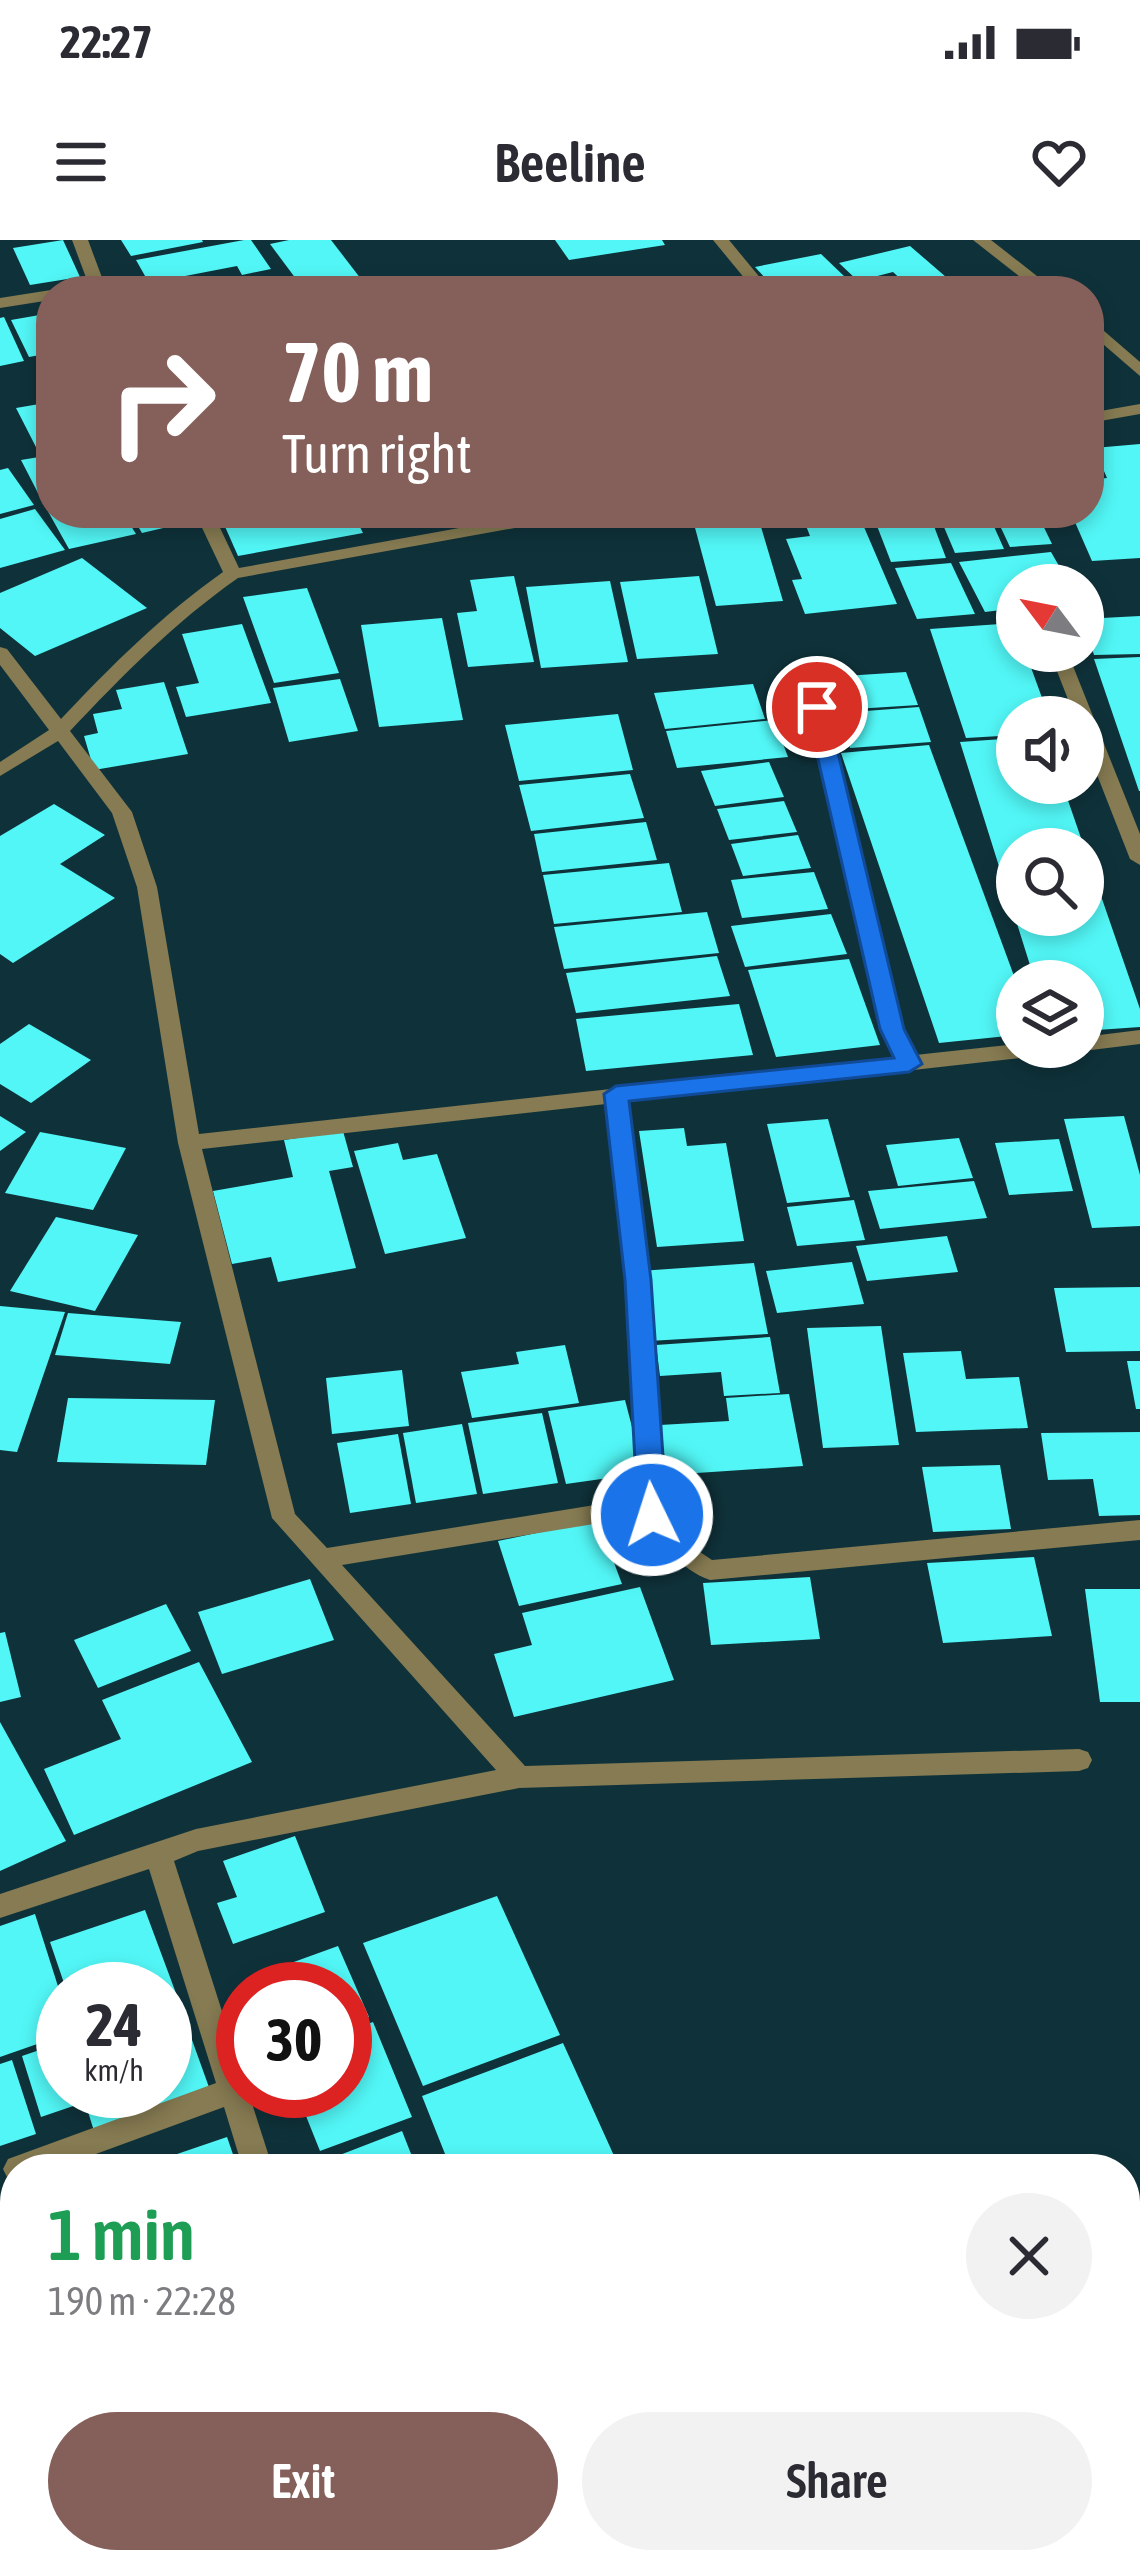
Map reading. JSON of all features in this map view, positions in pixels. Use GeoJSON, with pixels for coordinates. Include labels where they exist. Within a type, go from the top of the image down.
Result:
{"type":"FeatureCollection","features":[{"type":"Feature","properties":{"kind":"street"},"geometry":{"type":"LineString","coordinates":[[80,240],[93,276]]}},
{"type":"Feature","properties":{"kind":"street"},"geometry":{"type":"LineString","coordinates":[[722,240],[751,276]]}},
{"type":"Feature","properties":{"kind":"street"},"geometry":{"type":"LineString","coordinates":[[982,240],[1029,276]]}},
{"type":"Feature","properties":{"kind":"street"},"geometry":{"type":"LineString","coordinates":[[0,303],[36,297]]}},
{"type":"Feature","properties":{"kind":"street"},"geometry":{"type":"LineString","coordinates":[[1104,337],[1140,371]]}},
{"type":"Feature","properties":{"kind":"street"},"geometry":{"type":"LineString","coordinates":[[1104,415],[1140,409]]}},
{"type":"Feature","properties":{"kind":"street"},"geometry":{"type":"LineString","coordinates":[[211,528],[233,574]]}},
{"type":"Feature","properties":{"kind":"street"},"geometry":{"type":"LineString","coordinates":[[0,770],[59,732],[126,661],[188,605],[233,574],[487,528]]}},
{"type":"Feature","properties":{"kind":"street"},"geometry":{"type":"LineString","coordinates":[[0,653],[122,812],[147,887],[189,1143],[284,1518],[519,1777]]}},
{"type":"Feature","properties":{"kind":"street"},"geometry":{"type":"LineString","coordinates":[[1066,672],[1140,859]]}},
{"type":"Feature","properties":{"kind":"street"},"geometry":{"type":"LineString","coordinates":[[817,707],[892,1029],[909,1064]]}},
{"type":"Feature","properties":{"kind":"street"},"geometry":{"type":"LineString","coordinates":[[1104,1041],[1140,1037]]}},
{"type":"Feature","properties":{"kind":"street"},"geometry":{"type":"LineString","coordinates":[[189,1143],[996,1054]]}},
{"type":"Feature","properties":{"kind":"street"},"geometry":{"type":"LineString","coordinates":[[616,1094],[638,1280],[652,1515]]}},
{"type":"Feature","properties":{"kind":"street"},"geometry":{"type":"LineString","coordinates":[[322,1558],[632,1508],[652,1515],[688,1562],[710,1570],[1140,1530]]}},
{"type":"Feature","properties":{"kind":"street"},"geometry":{"type":"LineString","coordinates":[[0,1906],[196,1840],[519,1777],[1079,1760]]}},
{"type":"Feature","properties":{"kind":"street"},"geometry":{"type":"LineString","coordinates":[[158,1855],[216,2037]]}},
{"type":"Feature","properties":{"kind":"street"},"geometry":{"type":"LineString","coordinates":[[59,2154],[216,2096]]}},
{"type":"Feature","properties":{"kind":"street"},"geometry":{"type":"LineString","coordinates":[[242,2118],[253,2154]]}},
{"type":"Feature","properties":{"kind":"building"},"geometry":{"type":"Polygon","coordinates":[[[63,240],[80,276],[36,276],[36,284],[30,285],[13,248],[63,240]]]}},
{"type":"Feature","properties":{"kind":"building"},"geometry":{"type":"Polygon","coordinates":[[[121,240],[202,240],[203,242],[131,256],[121,240]]]}},
{"type":"Feature","properties":{"kind":"building"},"geometry":{"type":"Polygon","coordinates":[[[251,240],[271,269],[242,275],[237,266],[185,276],[145,276],[136,260],[251,240]]]}},
{"type":"Feature","properties":{"kind":"building"},"geometry":{"type":"Polygon","coordinates":[[[331,240],[359,276],[294,276],[270,244],[331,240]]]}},
{"type":"Feature","properties":{"kind":"building"},"geometry":{"type":"Polygon","coordinates":[[[555,240],[662,240],[665,245],[569,260],[555,240]]]}},
{"type":"Feature","properties":{"kind":"building"},"geometry":{"type":"Polygon","coordinates":[[[910,246],[945,276],[897,276],[893,272],[853,276],[839,263],[910,246]]]}},
{"type":"Feature","properties":{"kind":"building"},"geometry":{"type":"Polygon","coordinates":[[[821,254],[844,276],[763,276],[755,267],[821,254]]]}},
{"type":"Feature","properties":{"kind":"building"},"geometry":{"type":"Polygon","coordinates":[[[36,316],[36,356],[29,357],[11,320],[36,316]]]}},
{"type":"Feature","properties":{"kind":"building"},"geometry":{"type":"Polygon","coordinates":[[[4,317],[24,361],[0,366],[0,318],[4,317]]]}},
{"type":"Feature","properties":{"kind":"building"},"geometry":{"type":"Polygon","coordinates":[[[36,405],[36,447],[16,408],[36,405]]]}},
{"type":"Feature","properties":{"kind":"building"},"geometry":{"type":"Polygon","coordinates":[[[1140,444],[1140,558],[1092,561],[1078,528],[1104,528],[1104,447],[1140,444]]]}},
{"type":"Feature","properties":{"kind":"building"},"geometry":{"type":"Polygon","coordinates":[[[36,458],[36,489],[21,460],[36,458]]]}},
{"type":"Feature","properties":{"kind":"building"},"geometry":{"type":"Polygon","coordinates":[[[8,468],[34,505],[0,514],[0,470],[8,468]]]}},
{"type":"Feature","properties":{"kind":"building"},"geometry":{"type":"Polygon","coordinates":[[[35,509],[36,528],[49,528],[65,550],[0,568],[0,519],[35,509]]]}},
{"type":"Feature","properties":{"kind":"building"},"geometry":{"type":"Polygon","coordinates":[[[57,528],[132,528],[136,534],[69,549],[57,528]]]}},
{"type":"Feature","properties":{"kind":"building"},"geometry":{"type":"Polygon","coordinates":[[[226,528],[360,528],[363,533],[238,556],[226,528]]]}},
{"type":"Feature","properties":{"kind":"building"},"geometry":{"type":"Polygon","coordinates":[[[695,528],[761,528],[783,601],[716,606],[695,528]]]}},
{"type":"Feature","properties":{"kind":"building"},"geometry":{"type":"Polygon","coordinates":[[[807,528],[864,528],[897,604],[805,614],[792,580],[802,579],[786,539],[810,536],[807,528]]]}},
{"type":"Feature","properties":{"kind":"building"},"geometry":{"type":"Polygon","coordinates":[[[878,528],[935,528],[946,558],[891,562],[878,528]]]}},
{"type":"Feature","properties":{"kind":"building"},"geometry":{"type":"Polygon","coordinates":[[[944,528],[995,528],[1004,549],[955,553],[944,528]]]}},
{"type":"Feature","properties":{"kind":"building"},"geometry":{"type":"Polygon","coordinates":[[[1001,528],[1044,528],[1052,544],[1010,547],[1001,528]]]}},
{"type":"Feature","properties":{"kind":"building"},"geometry":{"type":"Polygon","coordinates":[[[1051,552],[1058,564],[996,564],[996,611],[985,612],[959,562],[1051,552]]]}},
{"type":"Feature","properties":{"kind":"building"},"geometry":{"type":"Polygon","coordinates":[[[82,558],[147,608],[35,656],[0,628],[0,593],[82,558]]]}},
{"type":"Feature","properties":{"kind":"building"},"geometry":{"type":"Polygon","coordinates":[[[951,563],[975,614],[917,619],[895,568],[951,563]]]}},
{"type":"Feature","properties":{"kind":"building"},"geometry":{"type":"Polygon","coordinates":[[[514,576],[534,662],[468,667],[457,613],[477,611],[470,580],[514,576]]]}},
{"type":"Feature","properties":{"kind":"building"},"geometry":{"type":"Polygon","coordinates":[[[699,576],[718,654],[637,659],[620,582],[699,576]]]}},
{"type":"Feature","properties":{"kind":"building"},"geometry":{"type":"Polygon","coordinates":[[[610,581],[628,662],[541,668],[526,587],[610,581]]]}},
{"type":"Feature","properties":{"kind":"building"},"geometry":{"type":"Polygon","coordinates":[[[307,588],[339,673],[274,683],[243,597],[307,588]]]}},
{"type":"Feature","properties":{"kind":"building"},"geometry":{"type":"Polygon","coordinates":[[[1140,616],[1140,654],[1104,655],[1104,618],[1140,616]]]}},
{"type":"Feature","properties":{"kind":"building"},"geometry":{"type":"Polygon","coordinates":[[[442,618],[463,720],[379,727],[361,625],[442,618]]]}},
{"type":"Feature","properties":{"kind":"building"},"geometry":{"type":"Polygon","coordinates":[[[242,624],[271,703],[186,717],[176,687],[199,683],[182,634],[242,624]]]}},
{"type":"Feature","properties":{"kind":"building"},"geometry":{"type":"Polygon","coordinates":[[[996,624],[996,672],[1033,672],[1041,696],[996,696],[996,736],[966,738],[930,629],[996,624]]]}},
{"type":"Feature","properties":{"kind":"building"},"geometry":{"type":"Polygon","coordinates":[[[1140,657],[1140,791],[1098,672],[1104,672],[1104,659],[1140,657]]]}},
{"type":"Feature","properties":{"kind":"building"},"geometry":{"type":"Polygon","coordinates":[[[906,672],[918,705],[839,710],[829,677],[906,672]]]}},
{"type":"Feature","properties":{"kind":"building"},"geometry":{"type":"Polygon","coordinates":[[[340,679],[358,731],[289,742],[273,688],[340,679]]]}},
{"type":"Feature","properties":{"kind":"building"},"geometry":{"type":"Polygon","coordinates":[[[164,682],[188,754],[94,770],[84,736],[98,733],[93,714],[122,709],[116,690],[164,682]]]}},
{"type":"Feature","properties":{"kind":"building"},"geometry":{"type":"Polygon","coordinates":[[[753,684],[765,719],[665,729],[654,693],[753,684]]]}},
{"type":"Feature","properties":{"kind":"building"},"geometry":{"type":"Polygon","coordinates":[[[919,707],[931,742],[850,748],[839,713],[919,707]]]}},
{"type":"Feature","properties":{"kind":"building"},"geometry":{"type":"Polygon","coordinates":[[[618,714],[633,770],[519,781],[505,725],[618,714]]]}},
{"type":"Feature","properties":{"kind":"building"},"geometry":{"type":"Polygon","coordinates":[[[774,720],[788,757],[677,768],[666,731],[774,720]]]}},
{"type":"Feature","properties":{"kind":"building"},"geometry":{"type":"Polygon","coordinates":[[[996,739],[996,804],[1069,804],[1078,828],[996,828],[996,857],[960,742],[996,739]]]}},
{"type":"Feature","properties":{"kind":"building"},"geometry":{"type":"Polygon","coordinates":[[[929,745],[1008,960],[996,960],[996,1037],[939,1043],[841,753],[929,745]]]}},
{"type":"Feature","properties":{"kind":"building"},"geometry":{"type":"Polygon","coordinates":[[[769,762],[784,797],[715,806],[701,771],[769,762]]]}},
{"type":"Feature","properties":{"kind":"building"},"geometry":{"type":"Polygon","coordinates":[[[630,774],[644,818],[531,831],[519,785],[630,774]]]}},
{"type":"Feature","properties":{"kind":"building"},"geometry":{"type":"Polygon","coordinates":[[[784,801],[797,832],[729,840],[717,809],[784,801]]]}},
{"type":"Feature","properties":{"kind":"building"},"geometry":{"type":"Polygon","coordinates":[[[54,804],[105,835],[60,864],[115,898],[13,963],[0,954],[0,836],[54,804]]]}},
{"type":"Feature","properties":{"kind":"building"},"geometry":{"type":"Polygon","coordinates":[[[646,822],[657,860],[542,872],[534,834],[646,822]]]}},
{"type":"Feature","properties":{"kind":"building"},"geometry":{"type":"Polygon","coordinates":[[[798,835],[811,868],[743,876],[731,844],[798,835]]]}},
{"type":"Feature","properties":{"kind":"building"},"geometry":{"type":"Polygon","coordinates":[[[669,863],[682,912],[554,924],[543,875],[669,863]]]}},
{"type":"Feature","properties":{"kind":"building"},"geometry":{"type":"Polygon","coordinates":[[[814,872],[828,909],[742,918],[731,880],[814,872]]]}},
{"type":"Feature","properties":{"kind":"building"},"geometry":{"type":"Polygon","coordinates":[[[1104,905],[1140,1009],[1140,1027],[1104,1030],[1104,960],[1028,960],[1021,936],[1104,936],[1104,905]]]}},
{"type":"Feature","properties":{"kind":"building"},"geometry":{"type":"Polygon","coordinates":[[[707,912],[719,953],[564,969],[554,927],[707,912]]]}},
{"type":"Feature","properties":{"kind":"building"},"geometry":{"type":"Polygon","coordinates":[[[831,914],[847,954],[745,967],[731,926],[831,914]]]}},
{"type":"Feature","properties":{"kind":"building"},"geometry":{"type":"Polygon","coordinates":[[[717,956],[730,996],[576,1013],[566,973],[717,956]]]}},
{"type":"Feature","properties":{"kind":"building"},"geometry":{"type":"Polygon","coordinates":[[[849,959],[880,1045],[776,1057],[748,970],[849,959]]]}},
{"type":"Feature","properties":{"kind":"building"},"geometry":{"type":"Polygon","coordinates":[[[739,1004],[753,1055],[586,1071],[576,1019],[739,1004]]]}},
{"type":"Feature","properties":{"kind":"building"},"geometry":{"type":"Polygon","coordinates":[[[29,1024],[91,1060],[31,1103],[0,1084],[0,1044],[29,1024]]]}},
{"type":"Feature","properties":{"kind":"building"},"geometry":{"type":"Polygon","coordinates":[[[0,1116],[26,1132],[0,1151],[0,1116]]]}},
{"type":"Feature","properties":{"kind":"building"},"geometry":{"type":"Polygon","coordinates":[[[1124,1116],[1140,1175],[1140,1226],[1092,1228],[1064,1119],[1124,1116]]]}},
{"type":"Feature","properties":{"kind":"building"},"geometry":{"type":"Polygon","coordinates":[[[828,1119],[850,1197],[787,1203],[767,1124],[828,1119]]]}},
{"type":"Feature","properties":{"kind":"building"},"geometry":{"type":"Polygon","coordinates":[[[684,1128],[687,1146],[726,1143],[744,1241],[657,1247],[639,1131],[684,1128]]]}},
{"type":"Feature","properties":{"kind":"building"},"geometry":{"type":"Polygon","coordinates":[[[343,1131],[353,1167],[329,1171],[356,1268],[278,1282],[271,1257],[232,1264],[213,1191],[293,1177],[284,1140],[343,1131]]]}},
{"type":"Feature","properties":{"kind":"building"},"geometry":{"type":"Polygon","coordinates":[[[40,1132],[126,1148],[93,1210],[5,1193],[40,1132]]]}},
{"type":"Feature","properties":{"kind":"building"},"geometry":{"type":"Polygon","coordinates":[[[959,1138],[973,1178],[898,1186],[886,1145],[959,1138]]]}},
{"type":"Feature","properties":{"kind":"building"},"geometry":{"type":"Polygon","coordinates":[[[1059,1139],[1073,1191],[1009,1195],[995,1143],[1059,1139]]]}},
{"type":"Feature","properties":{"kind":"building"},"geometry":{"type":"Polygon","coordinates":[[[398,1143],[403,1160],[437,1154],[466,1238],[385,1254],[354,1151],[398,1143]]]}},
{"type":"Feature","properties":{"kind":"building"},"geometry":{"type":"Polygon","coordinates":[[[974,1181],[987,1218],[880,1229],[868,1191],[974,1181]]]}},
{"type":"Feature","properties":{"kind":"building"},"geometry":{"type":"Polygon","coordinates":[[[854,1200],[865,1240],[797,1246],[787,1207],[854,1200]]]}},
{"type":"Feature","properties":{"kind":"building"},"geometry":{"type":"Polygon","coordinates":[[[56,1217],[138,1235],[95,1311],[10,1291],[56,1217]]]}},
{"type":"Feature","properties":{"kind":"building"},"geometry":{"type":"Polygon","coordinates":[[[947,1236],[958,1272],[867,1281],[856,1246],[947,1236]]]}},
{"type":"Feature","properties":{"kind":"building"},"geometry":{"type":"Polygon","coordinates":[[[852,1262],[864,1304],[777,1313],[766,1271],[852,1262]]]}},
{"type":"Feature","properties":{"kind":"building"},"geometry":{"type":"Polygon","coordinates":[[[754,1263],[768,1334],[649,1341],[640,1271],[754,1263]]]}},
{"type":"Feature","properties":{"kind":"building"},"geometry":{"type":"Polygon","coordinates":[[[1140,1287],[1140,1351],[1066,1352],[1054,1288],[1140,1287]]]}},
{"type":"Feature","properties":{"kind":"building"},"geometry":{"type":"Polygon","coordinates":[[[0,1306],[65,1312],[17,1452],[0,1450],[0,1306]]]}},
{"type":"Feature","properties":{"kind":"building"},"geometry":{"type":"Polygon","coordinates":[[[68,1313],[181,1322],[170,1364],[55,1355],[68,1313]]]}},
{"type":"Feature","properties":{"kind":"building"},"geometry":{"type":"Polygon","coordinates":[[[881,1326],[899,1445],[823,1448],[807,1328],[881,1326]]]}},
{"type":"Feature","properties":{"kind":"building"},"geometry":{"type":"Polygon","coordinates":[[[770,1337],[780,1393],[724,1396],[721,1372],[660,1376],[656,1345],[770,1337]]]}},
{"type":"Feature","properties":{"kind":"building"},"geometry":{"type":"Polygon","coordinates":[[[565,1345],[579,1403],[472,1418],[461,1372],[519,1364],[516,1352],[565,1345]]]}},
{"type":"Feature","properties":{"kind":"building"},"geometry":{"type":"Polygon","coordinates":[[[961,1351],[966,1379],[1019,1377],[1028,1428],[916,1432],[903,1353],[961,1351]]]}},
{"type":"Feature","properties":{"kind":"building"},"geometry":{"type":"Polygon","coordinates":[[[1127,1361],[1140,1361],[1140,1409],[1136,1409],[1127,1361]]]}},
{"type":"Feature","properties":{"kind":"building"},"geometry":{"type":"Polygon","coordinates":[[[402,1370],[409,1426],[332,1434],[326,1378],[402,1370]]]}},
{"type":"Feature","properties":{"kind":"building"},"geometry":{"type":"Polygon","coordinates":[[[789,1394],[803,1466],[667,1475],[660,1425],[729,1421],[726,1398],[789,1394]]]}},
{"type":"Feature","properties":{"kind":"building"},"geometry":{"type":"Polygon","coordinates":[[[68,1398],[215,1400],[206,1465],[57,1462],[68,1398]]]}},
{"type":"Feature","properties":{"kind":"building"},"geometry":{"type":"Polygon","coordinates":[[[625,1400],[644,1473],[566,1484],[548,1411],[625,1400]]]}},
{"type":"Feature","properties":{"kind":"building"},"geometry":{"type":"Polygon","coordinates":[[[542,1413],[558,1483],[483,1494],[468,1423],[542,1413]]]}},
{"type":"Feature","properties":{"kind":"building"},"geometry":{"type":"Polygon","coordinates":[[[462,1424],[477,1494],[416,1503],[403,1433],[462,1424]]]}},
{"type":"Feature","properties":{"kind":"building"},"geometry":{"type":"Polygon","coordinates":[[[1140,1432],[1140,1515],[1099,1516],[1093,1479],[1048,1480],[1041,1433],[1140,1432]]]}},
{"type":"Feature","properties":{"kind":"building"},"geometry":{"type":"Polygon","coordinates":[[[398,1434],[411,1504],[350,1513],[337,1443],[398,1434]]]}},
{"type":"Feature","properties":{"kind":"building"},"geometry":{"type":"Polygon","coordinates":[[[1000,1465],[1011,1529],[933,1532],[922,1467],[1000,1465]]]}},
{"type":"Feature","properties":{"kind":"building"},"geometry":{"type":"Polygon","coordinates":[[[598,1520],[622,1584],[519,1606],[498,1541],[598,1520]]]}},
{"type":"Feature","properties":{"kind":"building"},"geometry":{"type":"Polygon","coordinates":[[[1034,1557],[1052,1636],[943,1643],[927,1563],[1034,1557]]]}},
{"type":"Feature","properties":{"kind":"building"},"geometry":{"type":"Polygon","coordinates":[[[810,1577],[820,1639],[711,1645],[703,1583],[810,1577]]]}},
{"type":"Feature","properties":{"kind":"building"},"geometry":{"type":"Polygon","coordinates":[[[310,1579],[334,1640],[222,1674],[198,1612],[310,1579]]]}},
{"type":"Feature","properties":{"kind":"building"},"geometry":{"type":"Polygon","coordinates":[[[640,1587],[674,1680],[514,1717],[494,1654],[532,1645],[522,1613],[640,1587]]]}},
{"type":"Feature","properties":{"kind":"building"},"geometry":{"type":"Polygon","coordinates":[[[1085,1589],[1140,1589],[1140,1702],[1100,1702],[1085,1589]]]}},
{"type":"Feature","properties":{"kind":"building"},"geometry":{"type":"Polygon","coordinates":[[[166,1604],[191,1651],[98,1688],[74,1640],[166,1604]]]}},
{"type":"Feature","properties":{"kind":"building"},"geometry":{"type":"Polygon","coordinates":[[[5,1632],[21,1697],[0,1702],[0,1633],[5,1632]]]}},
{"type":"Feature","properties":{"kind":"building"},"geometry":{"type":"Polygon","coordinates":[[[199,1662],[252,1762],[74,1835],[44,1769],[121,1739],[102,1700],[199,1662]]]}},
{"type":"Feature","properties":{"kind":"building"},"geometry":{"type":"Polygon","coordinates":[[[0,1722],[66,1841],[0,1871],[0,1722]]]}},
{"type":"Feature","properties":{"kind":"building"},"geometry":{"type":"Polygon","coordinates":[[[295,1836],[325,1912],[233,1944],[217,1903],[237,1897],[223,1861],[295,1836]]]}},
{"type":"Feature","properties":{"kind":"building"},"geometry":{"type":"Polygon","coordinates":[[[497,1896],[560,2035],[423,2086],[363,1943],[497,1896]]]}},
{"type":"Feature","properties":{"kind":"building"},"geometry":{"type":"Polygon","coordinates":[[[145,1910],[164,1962],[57,1962],[50,1942],[145,1910]]]}},
{"type":"Feature","properties":{"kind":"building"},"geometry":{"type":"Polygon","coordinates":[[[35,1914],[50,1962],[36,1962],[36,2044],[0,2057],[0,1926],[35,1914]]]}},
{"type":"Feature","properties":{"kind":"building"},"geometry":{"type":"Polygon","coordinates":[[[338,1946],[345,1962],[294,1962],[338,1946]]]}},
{"type":"Feature","properties":{"kind":"building"},"geometry":{"type":"Polygon","coordinates":[[[372,2022],[412,2117],[320,2151],[307,2118],[372,2118],[372,2022]]]}},
{"type":"Feature","properties":{"kind":"building"},"geometry":{"type":"Polygon","coordinates":[[[192,2040],[210,2090],[192,2096],[192,2040]]]}},
{"type":"Feature","properties":{"kind":"building"},"geometry":{"type":"Polygon","coordinates":[[[563,2043],[613,2154],[445,2154],[422,2096],[563,2043]]]}},
{"type":"Feature","properties":{"kind":"building"},"geometry":{"type":"Polygon","coordinates":[[[36,2051],[36,2101],[22,2056],[36,2051]]]}},
{"type":"Feature","properties":{"kind":"building"},"geometry":{"type":"Polygon","coordinates":[[[12,2060],[36,2134],[0,2146],[0,2064],[12,2060]]]}},
{"type":"Feature","properties":{"kind":"building"},"geometry":{"type":"Polygon","coordinates":[[[90,2118],[131,2118],[94,2131],[90,2118]]]}},
{"type":"Feature","properties":{"kind":"building"},"geometry":{"type":"Polygon","coordinates":[[[402,2131],[411,2154],[342,2154],[402,2131]]]}},
{"type":"Feature","properties":{"kind":"building"},"geometry":{"type":"Polygon","coordinates":[[[227,2137],[233,2154],[177,2154],[227,2137]]]}},
{"type":"Feature","properties":{"kind":"route"},"geometry":{"type":"LineString","coordinates":[[652,1515],[638,1280],[616,1094],[909,1064],[892,1029],[817,707]]}}]}
